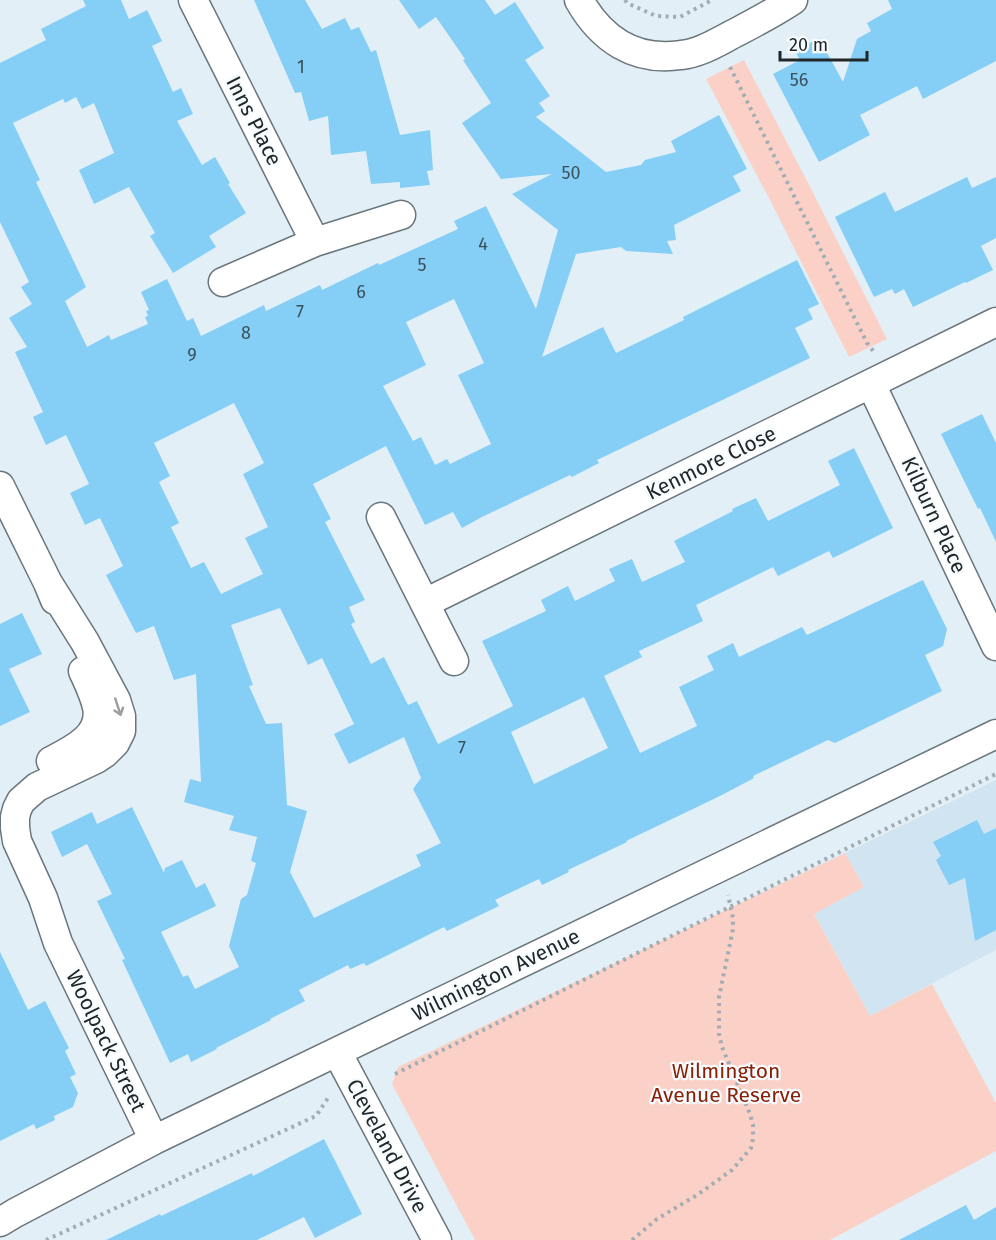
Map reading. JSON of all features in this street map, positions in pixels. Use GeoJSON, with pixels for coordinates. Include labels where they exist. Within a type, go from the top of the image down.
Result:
{"type":"FeatureCollection","features":[{"type":"Feature","properties":{"kind":"street","name":"Inns Place"},"geometry":{"type":"LineString","coordinates":[[193,0],[315,242]]}},
{"type":"Feature","properties":{"kind":"street"},"geometry":{"type":"LineString","coordinates":[[579,0],[596,24],[609,37],[626,48],[662,57],[682,56],[698,51],[771,14],[793,0]]}},
{"type":"Feature","properties":{"kind":"street"},"geometry":{"type":"LineString","coordinates":[[599,0],[619,23],[636,33],[672,38],[691,35],[708,28],[762,0]]}},
{"type":"Feature","properties":{"kind":"street"},"geometry":{"type":"LineString","coordinates":[[223,282],[315,242],[401,215]]}},
{"type":"Feature","properties":{"kind":"street","name":"Kenmore Close"},"geometry":{"type":"LineString","coordinates":[[425,603],[996,322]]}},
{"type":"Feature","properties":{"kind":"street","name":"Kilburn Place"},"geometry":{"type":"LineString","coordinates":[[881,379],[996,646]]}},
{"type":"Feature","properties":{"kind":"street","name":"Woolpack Street"},"geometry":{"type":"LineString","coordinates":[[0,486],[48,583],[85,642],[116,700],[121,716],[121,731],[115,743],[105,753],[37,786],[21,801],[17,809],[4,817],[15,828],[58,942],[154,1140]]}},
{"type":"Feature","properties":{"kind":"street"},"geometry":{"type":"LineString","coordinates":[[381,518],[454,661]]}},
{"type":"Feature","properties":{"kind":"street","name":"Wilmington Avenue"},"geometry":{"type":"LineString","coordinates":[[0,1222],[154,1140],[996,734]]}},
{"type":"Feature","properties":{"kind":"street","name":"Cleveland Drive"},"geometry":{"type":"LineString","coordinates":[[337,1052],[437,1240]]}},
{"type":"Feature","properties":{"kind":"path"},"geometry":{"type":"LineString","coordinates":[[625,0],[656,16],[680,17],[712,0]]}},
{"type":"Feature","properties":{"kind":"path"},"geometry":{"type":"LineString","coordinates":[[718,42],[867,343],[881,379]]}},
{"type":"Feature","properties":{"kind":"path"},"geometry":{"type":"LineString","coordinates":[[395,1074],[996,774]]}},
{"type":"Feature","properties":{"kind":"path"},"geometry":{"type":"LineString","coordinates":[[632,1240],[657,1219],[732,1170],[751,1148],[753,1125],[750,1114],[722,1047],[719,1034],[719,997],[733,929],[731,906],[722,867]]}},
{"type":"Feature","properties":{"kind":"path"},"geometry":{"type":"LineString","coordinates":[[46,1240],[316,1116],[328,1098]]}},
{"type":"Feature","properties":{"kind":"shaded area"},"geometry":{"type":"Polygon","coordinates":[[[996,780],[996,950],[870,1016],[814,913],[864,887],[845,853],[996,780]]]}},
{"type":"Feature","properties":{"kind":"green space"},"geometry":{"type":"Polygon","coordinates":[[[744,60],[887,339],[849,357],[706,79],[744,60]]]}},
{"type":"Feature","properties":{"kind":"green space","name":"Wilmington Avenue Reserve"},"geometry":{"type":"Polygon","coordinates":[[[845,853],[864,887],[814,914],[870,1016],[932,984],[996,1103],[996,1151],[830,1240],[475,1240],[392,1084],[398,1067],[845,853]]]}},
{"type":"Feature","properties":{"kind":"building"},"geometry":{"type":"Polygon","coordinates":[[[83,0],[121,0],[129,19],[147,10],[162,41],[152,46],[173,92],[181,88],[193,114],[177,121],[202,165],[215,157],[246,213],[209,236],[216,247],[173,273],[150,236],[155,233],[129,187],[94,204],[79,170],[114,153],[94,103],[82,109],[76,97],[65,103],[63,99],[13,123],[40,180],[36,182],[86,287],[65,301],[87,347],[109,335],[111,340],[148,324],[145,317],[148,316],[146,311],[149,310],[141,292],[167,279],[187,321],[193,318],[201,336],[264,305],[266,311],[320,285],[322,290],[458,229],[454,221],[486,206],[536,309],[558,230],[512,194],[552,174],[501,179],[462,123],[491,103],[463,60],[465,59],[436,17],[419,29],[399,0],[485,0],[495,15],[515,2],[544,48],[525,60],[550,96],[539,103],[545,111],[536,117],[606,172],[641,165],[645,160],[676,152],[671,141],[719,115],[747,169],[733,176],[741,191],[674,225],[676,240],[667,241],[673,254],[626,251],[621,247],[576,254],[542,357],[603,327],[616,353],[797,260],[819,304],[808,309],[813,319],[795,328],[810,358],[597,460],[599,463],[572,477],[570,475],[462,528],[453,512],[425,525],[386,446],[313,484],[331,519],[325,522],[365,600],[349,607],[355,622],[351,624],[371,664],[384,657],[408,705],[417,701],[438,744],[513,706],[482,641],[546,611],[541,600],[568,586],[575,601],[615,581],[609,569],[632,559],[642,582],[685,562],[674,541],[756,498],[768,521],[840,485],[828,461],[854,448],[893,528],[833,558],[829,551],[778,576],[773,567],[696,605],[703,621],[639,651],[642,657],[604,676],[640,753],[697,726],[679,687],[714,670],[707,656],[733,643],[739,657],[802,627],[807,635],[923,580],[947,629],[943,646],[925,655],[942,691],[835,743],[828,740],[753,776],[754,778],[720,796],[542,885],[539,879],[495,900],[499,906],[447,931],[444,927],[366,966],[364,963],[350,969],[348,965],[299,990],[305,1001],[271,1020],[191,1062],[188,1054],[170,1063],[97,901],[112,894],[87,844],[62,857],[51,832],[92,812],[97,824],[132,807],[164,873],[165,868],[182,860],[196,888],[205,883],[216,906],[161,932],[183,977],[188,975],[195,989],[239,967],[229,946],[241,899],[247,895],[256,863],[251,861],[257,837],[229,830],[234,816],[184,802],[190,779],[201,782],[196,674],[174,680],[154,626],[136,633],[106,575],[123,566],[100,518],[85,525],[70,493],[89,484],[66,435],[46,445],[33,417],[43,412],[15,352],[27,347],[9,318],[32,304],[21,287],[29,282],[0,222],[0,63],[46,40],[41,29],[86,6],[83,0]],[[454,299],[406,322],[426,365],[383,386],[413,441],[421,437],[435,465],[447,459],[450,464],[491,444],[458,375],[484,363],[454,299]],[[234,403],[154,443],[170,476],[159,482],[179,523],[171,527],[191,568],[204,562],[221,594],[263,574],[245,538],[268,527],[243,474],[264,463],[234,403]],[[280,608],[231,625],[253,685],[249,686],[266,724],[282,723],[287,805],[307,811],[290,872],[314,918],[421,866],[416,855],[441,843],[413,789],[421,778],[404,737],[349,764],[334,734],[354,724],[322,658],[308,665],[280,608]],[[584,697],[511,732],[534,784],[608,748],[584,697]]]}},
{"type":"Feature","properties":{"kind":"building"},"geometry":{"type":"Polygon","coordinates":[[[254,0],[305,0],[322,29],[345,18],[351,30],[359,27],[371,52],[376,50],[400,135],[430,130],[433,170],[427,171],[430,185],[400,188],[400,182],[371,184],[366,151],[331,155],[328,116],[309,121],[301,92],[295,93],[254,0]]]}},
{"type":"Feature","properties":{"kind":"building"},"geometry":{"type":"Polygon","coordinates":[[[888,0],[996,0],[996,61],[923,99],[917,86],[860,115],[870,135],[819,162],[773,74],[800,60],[795,51],[819,38],[843,82],[857,39],[871,31],[867,23],[892,9],[888,0]]]}},
{"type":"Feature","properties":{"kind":"building"},"geometry":{"type":"Polygon","coordinates":[[[967,177],[972,188],[996,177],[996,238],[981,246],[993,270],[913,307],[904,289],[895,294],[892,289],[874,297],[835,217],[885,192],[895,212],[967,177]]]}},
{"type":"Feature","properties":{"kind":"building"},"geometry":{"type":"Polygon","coordinates":[[[982,414],[996,443],[996,542],[941,434],[982,414]]]}},
{"type":"Feature","properties":{"kind":"building"},"geometry":{"type":"Polygon","coordinates":[[[22,613],[42,654],[9,669],[30,712],[0,726],[0,624],[22,613]]]}},
{"type":"Feature","properties":{"kind":"building"},"geometry":{"type":"Polygon","coordinates":[[[977,820],[984,834],[996,828],[996,930],[975,941],[965,878],[949,885],[936,860],[941,856],[933,842],[977,820]]]}},
{"type":"Feature","properties":{"kind":"building"},"geometry":{"type":"Polygon","coordinates":[[[0,952],[28,1010],[45,1001],[69,1048],[65,1051],[76,1074],[70,1077],[78,1093],[73,1107],[54,1116],[55,1120],[36,1129],[34,1124],[0,1141],[0,952]]]}},
{"type":"Feature","properties":{"kind":"building"},"geometry":{"type":"Polygon","coordinates":[[[324,1139],[362,1214],[315,1238],[304,1217],[257,1240],[106,1240],[252,1173],[253,1176],[324,1139]]]}},
{"type":"Feature","properties":{"kind":"building"},"geometry":{"type":"Polygon","coordinates":[[[966,1205],[974,1220],[996,1207],[996,1240],[899,1240],[966,1205]]]}}]}
